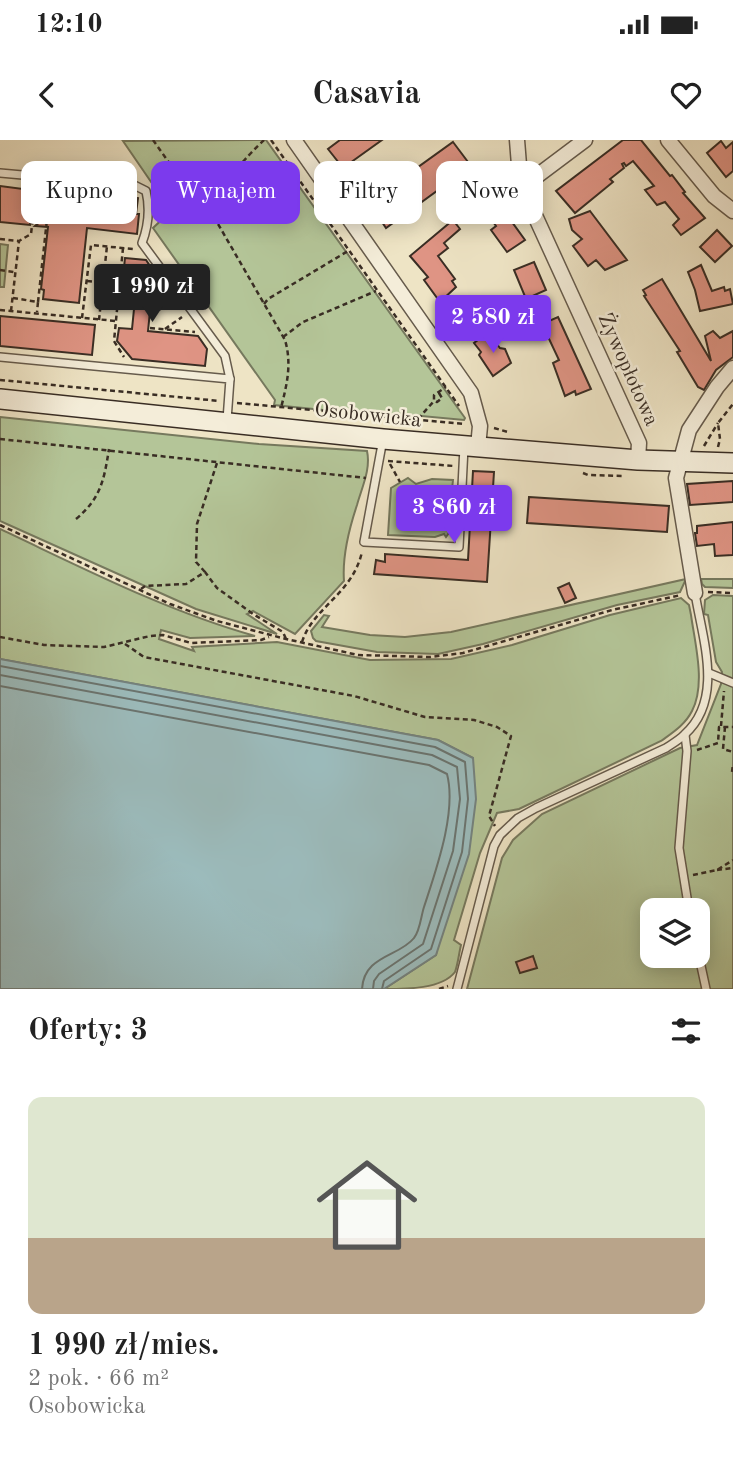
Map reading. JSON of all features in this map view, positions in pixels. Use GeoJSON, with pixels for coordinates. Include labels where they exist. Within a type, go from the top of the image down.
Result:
{"type":"FeatureCollection","features":[{"type":"Feature","properties":{"kind":"street"},"geometry":{"type":"LineString","coordinates":[[294,140],[471,393],[481,426],[468,452]]}},
{"type":"Feature","properties":{"kind":"street","name":"Żywopłotowa"},"geometry":{"type":"LineString","coordinates":[[517,140],[519,161]]}},
{"type":"Feature","properties":{"kind":"street"},"geometry":{"type":"LineString","coordinates":[[543,172],[585,140]]}},
{"type":"Feature","properties":{"kind":"street"},"geometry":{"type":"LineString","coordinates":[[668,140],[714,196],[733,211]]}},
{"type":"Feature","properties":{"kind":"street","name":"Żywopłotowa"},"geometry":{"type":"LineString","coordinates":[[539,224],[639,443],[635,468]]}},
{"type":"Feature","properties":{"kind":"street"},"geometry":{"type":"LineString","coordinates":[[695,593],[676,485],[679,461],[689,430],[733,368]]}},
{"type":"Feature","properties":{"kind":"street","name":"Osobowicka"},"geometry":{"type":"LineString","coordinates":[[0,400],[227,422],[383,439],[468,452],[635,468],[679,461],[733,463]]}},
{"type":"Feature","properties":{"kind":"lane"},"geometry":{"type":"LineString","coordinates":[[0,173],[134,185],[146,191],[149,201],[142,243],[225,356],[230,379],[227,422]]}},
{"type":"Feature","properties":{"kind":"lane"},"geometry":{"type":"LineString","coordinates":[[0,357],[230,379]]}},
{"type":"Feature","properties":{"kind":"lane"},"geometry":{"type":"LineString","coordinates":[[383,439],[364,542],[459,547],[468,452]]}},
{"type":"Feature","properties":{"kind":"lane"},"geometry":{"type":"LineString","coordinates":[[457,989],[486,873],[500,835],[518,818],[536,808],[666,748],[685,735],[703,707],[709,673],[695,593]]}},
{"type":"Feature","properties":{"kind":"lane"},"geometry":{"type":"LineString","coordinates":[[709,673],[730,682]]}},
{"type":"Feature","properties":{"kind":"lane"},"geometry":{"type":"LineString","coordinates":[[685,735],[687,751],[679,848],[686,898]]}},
{"type":"Feature","properties":{"kind":"lane"},"geometry":{"type":"LineString","coordinates":[[701,968],[706,989]]}},
{"type":"Feature","properties":{"kind":"path"},"geometry":{"type":"LineString","coordinates":[[153,140],[168,161]]}},
{"type":"Feature","properties":{"kind":"path"},"geometry":{"type":"LineString","coordinates":[[246,161],[264,140]]}},
{"type":"Feature","properties":{"kind":"path"},"geometry":{"type":"LineString","coordinates":[[271,140],[462,410]]}},
{"type":"Feature","properties":{"kind":"path"},"geometry":{"type":"LineString","coordinates":[[0,239],[19,241],[31,234],[32,224]]}},
{"type":"Feature","properties":{"kind":"path"},"geometry":{"type":"LineString","coordinates":[[37,313],[46,224]]}},
{"type":"Feature","properties":{"kind":"path"},"geometry":{"type":"LineString","coordinates":[[218,224],[284,337],[290,356],[288,381],[281,408]]}},
{"type":"Feature","properties":{"kind":"path"},"geometry":{"type":"LineString","coordinates":[[11,311],[19,241]]}},
{"type":"Feature","properties":{"kind":"path"},"geometry":{"type":"LineString","coordinates":[[82,318],[91,245],[138,251]]}},
{"type":"Feature","properties":{"kind":"path"},"geometry":{"type":"LineString","coordinates":[[99,320],[107,246]]}},
{"type":"Feature","properties":{"kind":"path"},"geometry":{"type":"LineString","coordinates":[[123,248],[114,341],[128,363]]}},
{"type":"Feature","properties":{"kind":"path"},"geometry":{"type":"LineString","coordinates":[[264,304],[348,251]]}},
{"type":"Feature","properties":{"kind":"path"},"geometry":{"type":"LineString","coordinates":[[0,270],[16,272]]}},
{"type":"Feature","properties":{"kind":"path"},"geometry":{"type":"LineString","coordinates":[[87,281],[119,284]]}},
{"type":"Feature","properties":{"kind":"path"},"geometry":{"type":"LineString","coordinates":[[152,312],[159,312],[163,281]]}},
{"type":"Feature","properties":{"kind":"path"},"geometry":{"type":"LineString","coordinates":[[284,337],[303,322],[376,290]]}},
{"type":"Feature","properties":{"kind":"path"},"geometry":{"type":"LineString","coordinates":[[13,298],[38,302]]}},
{"type":"Feature","properties":{"kind":"path"},"geometry":{"type":"LineString","coordinates":[[0,310],[116,321]]}},
{"type":"Feature","properties":{"kind":"path"},"geometry":{"type":"LineString","coordinates":[[165,330],[186,314]]}},
{"type":"Feature","properties":{"kind":"path"},"geometry":{"type":"LineString","coordinates":[[150,328],[199,332]]}},
{"type":"Feature","properties":{"kind":"path"},"geometry":{"type":"LineString","coordinates":[[0,380],[467,425],[467,417]]}},
{"type":"Feature","properties":{"kind":"path"},"geometry":{"type":"LineString","coordinates":[[418,420],[434,401],[433,395],[446,387]]}},
{"type":"Feature","properties":{"kind":"path"},"geometry":{"type":"LineString","coordinates":[[704,446],[733,404]]}},
{"type":"Feature","properties":{"kind":"path"},"geometry":{"type":"LineString","coordinates":[[718,423],[718,446]]}},
{"type":"Feature","properties":{"kind":"path"},"geometry":{"type":"LineString","coordinates":[[491,428],[510,432]]}},
{"type":"Feature","properties":{"kind":"path"},"geometry":{"type":"LineString","coordinates":[[0,439],[375,479]]}},
{"type":"Feature","properties":{"kind":"path"},"geometry":{"type":"LineString","coordinates":[[76,519],[95,502],[105,475],[109,449]]}},
{"type":"Feature","properties":{"kind":"path"},"geometry":{"type":"LineString","coordinates":[[379,460],[456,466],[468,452]]}},
{"type":"Feature","properties":{"kind":"path"},"geometry":{"type":"LineString","coordinates":[[389,461],[400,482]]}},
{"type":"Feature","properties":{"kind":"path"},"geometry":{"type":"LineString","coordinates":[[217,463],[201,509],[195,540],[196,562],[218,587],[253,614],[283,632],[286,639]]}},
{"type":"Feature","properties":{"kind":"path"},"geometry":{"type":"LineString","coordinates":[[582,472],[618,477],[635,468]]}},
{"type":"Feature","properties":{"kind":"path"},"geometry":{"type":"LineString","coordinates":[[0,525],[140,590],[217,621],[358,655],[430,657],[463,653],[612,610],[695,593],[733,593]]}},
{"type":"Feature","properties":{"kind":"path"},"geometry":{"type":"LineString","coordinates":[[302,642],[306,628],[350,581],[361,557],[364,542]]}},
{"type":"Feature","properties":{"kind":"path"},"geometry":{"type":"LineString","coordinates":[[140,590],[145,586],[186,584],[205,572]]}},
{"type":"Feature","properties":{"kind":"path"},"geometry":{"type":"LineString","coordinates":[[0,636],[44,645],[104,647],[163,635],[191,643],[261,640],[271,636]]}},
{"type":"Feature","properties":{"kind":"path"},"geometry":{"type":"LineString","coordinates":[[125,644],[144,657],[354,695],[425,718],[474,720],[497,727],[511,736],[489,816],[500,835]]}},
{"type":"Feature","properties":{"kind":"path"},"geometry":{"type":"LineString","coordinates":[[730,682],[722,699],[723,749],[733,752]]}},
{"type":"Feature","properties":{"kind":"path"},"geometry":{"type":"LineString","coordinates":[[687,751],[718,743],[719,727],[733,727]]}},
{"type":"Feature","properties":{"kind":"path"},"geometry":{"type":"LineString","coordinates":[[732,772],[733,764]]}},
{"type":"Feature","properties":{"kind":"path"},"geometry":{"type":"LineString","coordinates":[[718,870],[733,860]]}},
{"type":"Feature","properties":{"kind":"path"},"geometry":{"type":"LineString","coordinates":[[682,877],[733,868]]}},
{"type":"Feature","properties":{"kind":"green space"},"geometry":{"type":"Polygon","coordinates":[[[266,140],[281,161],[151,161],[151,182],[123,141],[266,140]]]}},
{"type":"Feature","properties":{"kind":"green space"},"geometry":{"type":"Polygon","coordinates":[[[300,187],[314,207],[314,224],[326,224],[464,420],[400,414],[383,416],[274,405],[275,400],[153,228],[157,224],[300,224],[300,187]]]}},
{"type":"Feature","properties":{"kind":"green space"},"geometry":{"type":"Polygon","coordinates":[[[0,244],[8,245],[4,287],[0,287],[0,244]]]}},
{"type":"Feature","properties":{"kind":"green space"},"geometry":{"type":"Polygon","coordinates":[[[0,417],[259,444],[367,451],[367,471],[347,542],[344,581],[295,634],[253,611],[247,614],[277,634],[196,609],[0,521],[0,417]]]}},
{"type":"Feature","properties":{"kind":"green space"},"geometry":{"type":"Polygon","coordinates":[[[408,478],[416,484],[432,479],[453,480],[448,526],[451,530],[446,537],[444,534],[435,537],[388,535],[391,488],[408,478]]]}},
{"type":"Feature","properties":{"kind":"green space"},"geometry":{"type":"Polygon","coordinates":[[[0,529],[157,601],[255,636],[190,638],[161,630],[159,639],[194,651],[192,647],[277,642],[370,660],[451,659],[512,645],[610,615],[681,598],[689,605],[697,651],[699,676],[696,700],[686,720],[661,741],[519,809],[497,813],[480,853],[454,940],[461,945],[455,972],[449,978],[433,985],[384,989],[436,955],[473,758],[438,740],[0,659],[0,529]]]}},
{"type":"Feature","properties":{"kind":"green space"},"geometry":{"type":"Polygon","coordinates":[[[686,579],[680,592],[617,605],[483,644],[438,654],[377,652],[316,641],[311,631],[324,615],[329,616],[322,627],[370,635],[405,637],[451,632],[686,579]]]}},
{"type":"Feature","properties":{"kind":"green space"},"geometry":{"type":"Polygon","coordinates":[[[701,579],[733,579],[733,588],[705,587],[701,579]]]}},
{"type":"Feature","properties":{"kind":"green space"},"geometry":{"type":"Polygon","coordinates":[[[713,595],[733,596],[733,989],[467,989],[502,858],[513,840],[542,814],[680,748],[697,745],[721,684],[722,672],[716,662],[708,615],[704,614],[705,600],[713,595]]]}},
{"type":"Feature","properties":{"kind":"water"},"geometry":{"type":"Polygon","coordinates":[[[0,659],[438,740],[473,758],[476,799],[469,854],[436,955],[384,989],[0,989],[0,659]]]}},
{"type":"Feature","properties":{"kind":"building"},"geometry":{"type":"Polygon","coordinates":[[[340,140],[382,140],[353,161],[337,161],[328,149],[340,140]]]}},
{"type":"Feature","properties":{"kind":"building"},"geometry":{"type":"Polygon","coordinates":[[[623,140],[641,140],[705,218],[681,235],[673,225],[679,219],[665,202],[657,205],[645,190],[654,186],[633,161],[626,166],[622,164],[624,168],[610,179],[613,182],[575,213],[556,191],[623,140]]]}},
{"type":"Feature","properties":{"kind":"building"},"geometry":{"type":"Polygon","coordinates":[[[721,141],[726,148],[733,142],[733,171],[726,177],[707,153],[721,141]]]}},
{"type":"Feature","properties":{"kind":"building"},"geometry":{"type":"Polygon","coordinates":[[[453,142],[467,161],[436,161],[436,192],[422,202],[422,164],[453,142]]]}},
{"type":"Feature","properties":{"kind":"building"},"geometry":{"type":"Polygon","coordinates":[[[0,186],[21,189],[21,224],[30,225],[0,222],[0,186]]]}},
{"type":"Feature","properties":{"kind":"building"},"geometry":{"type":"Polygon","coordinates":[[[590,211],[627,260],[605,270],[596,260],[588,266],[573,246],[582,239],[572,230],[569,219],[590,211]]]}},
{"type":"Feature","properties":{"kind":"building"},"geometry":{"type":"Polygon","coordinates":[[[139,214],[137,234],[87,228],[79,303],[43,299],[44,290],[41,289],[48,227],[35,226],[137,224],[139,214]]]}},
{"type":"Feature","properties":{"kind":"building"},"geometry":{"type":"Polygon","coordinates":[[[448,224],[456,224],[460,229],[444,243],[448,248],[438,256],[455,279],[452,281],[456,287],[440,302],[424,280],[428,277],[410,256],[448,224]]]}},
{"type":"Feature","properties":{"kind":"building"},"geometry":{"type":"Polygon","coordinates":[[[495,224],[513,224],[525,240],[507,252],[491,230],[496,226],[495,224]]]}},
{"type":"Feature","properties":{"kind":"building"},"geometry":{"type":"Polygon","coordinates":[[[717,230],[732,246],[715,262],[700,247],[717,230]]]}},
{"type":"Feature","properties":{"kind":"building"},"geometry":{"type":"Polygon","coordinates":[[[125,258],[146,260],[154,272],[148,331],[198,336],[207,349],[205,366],[132,359],[117,341],[119,328],[132,329],[134,309],[120,307],[125,258]]]}},
{"type":"Feature","properties":{"kind":"building"},"geometry":{"type":"Polygon","coordinates":[[[534,262],[546,290],[526,299],[514,270],[534,262]]]}},
{"type":"Feature","properties":{"kind":"building"},"geometry":{"type":"Polygon","coordinates":[[[701,265],[712,291],[724,287],[725,291],[730,289],[733,304],[700,311],[688,272],[701,265]]]}},
{"type":"Feature","properties":{"kind":"building"},"geometry":{"type":"Polygon","coordinates":[[[662,279],[711,361],[705,336],[713,331],[720,338],[733,331],[733,357],[716,370],[704,390],[698,387],[677,352],[680,351],[644,296],[646,295],[643,290],[662,279]]]}},
{"type":"Feature","properties":{"kind":"building"},"geometry":{"type":"Polygon","coordinates":[[[0,316],[95,325],[92,355],[0,346],[0,316]]]}},
{"type":"Feature","properties":{"kind":"building"},"geometry":{"type":"Polygon","coordinates":[[[558,317],[591,389],[576,395],[575,391],[565,396],[553,363],[559,360],[542,324],[558,317]]]}},
{"type":"Feature","properties":{"kind":"building"},"geometry":{"type":"Polygon","coordinates":[[[486,334],[493,345],[496,343],[505,349],[511,363],[493,376],[474,343],[486,334]]]}},
{"type":"Feature","properties":{"kind":"building"},"geometry":{"type":"Polygon","coordinates":[[[473,471],[494,472],[487,582],[374,574],[376,560],[385,562],[385,554],[468,560],[473,471]]]}},
{"type":"Feature","properties":{"kind":"building"},"geometry":{"type":"Polygon","coordinates":[[[733,481],[733,502],[690,505],[687,484],[733,481]]]}},
{"type":"Feature","properties":{"kind":"building"},"geometry":{"type":"Polygon","coordinates":[[[529,497],[669,506],[667,532],[527,523],[529,497]]]}},
{"type":"Feature","properties":{"kind":"building"},"geometry":{"type":"Polygon","coordinates":[[[733,522],[733,555],[715,556],[714,544],[697,546],[697,526],[733,522]]]}},
{"type":"Feature","properties":{"kind":"building"},"geometry":{"type":"Polygon","coordinates":[[[569,583],[576,598],[565,603],[558,588],[569,583]]]}},
{"type":"Feature","properties":{"kind":"building"},"geometry":{"type":"Polygon","coordinates":[[[533,956],[537,968],[520,973],[516,962],[533,956]]]}}]}
